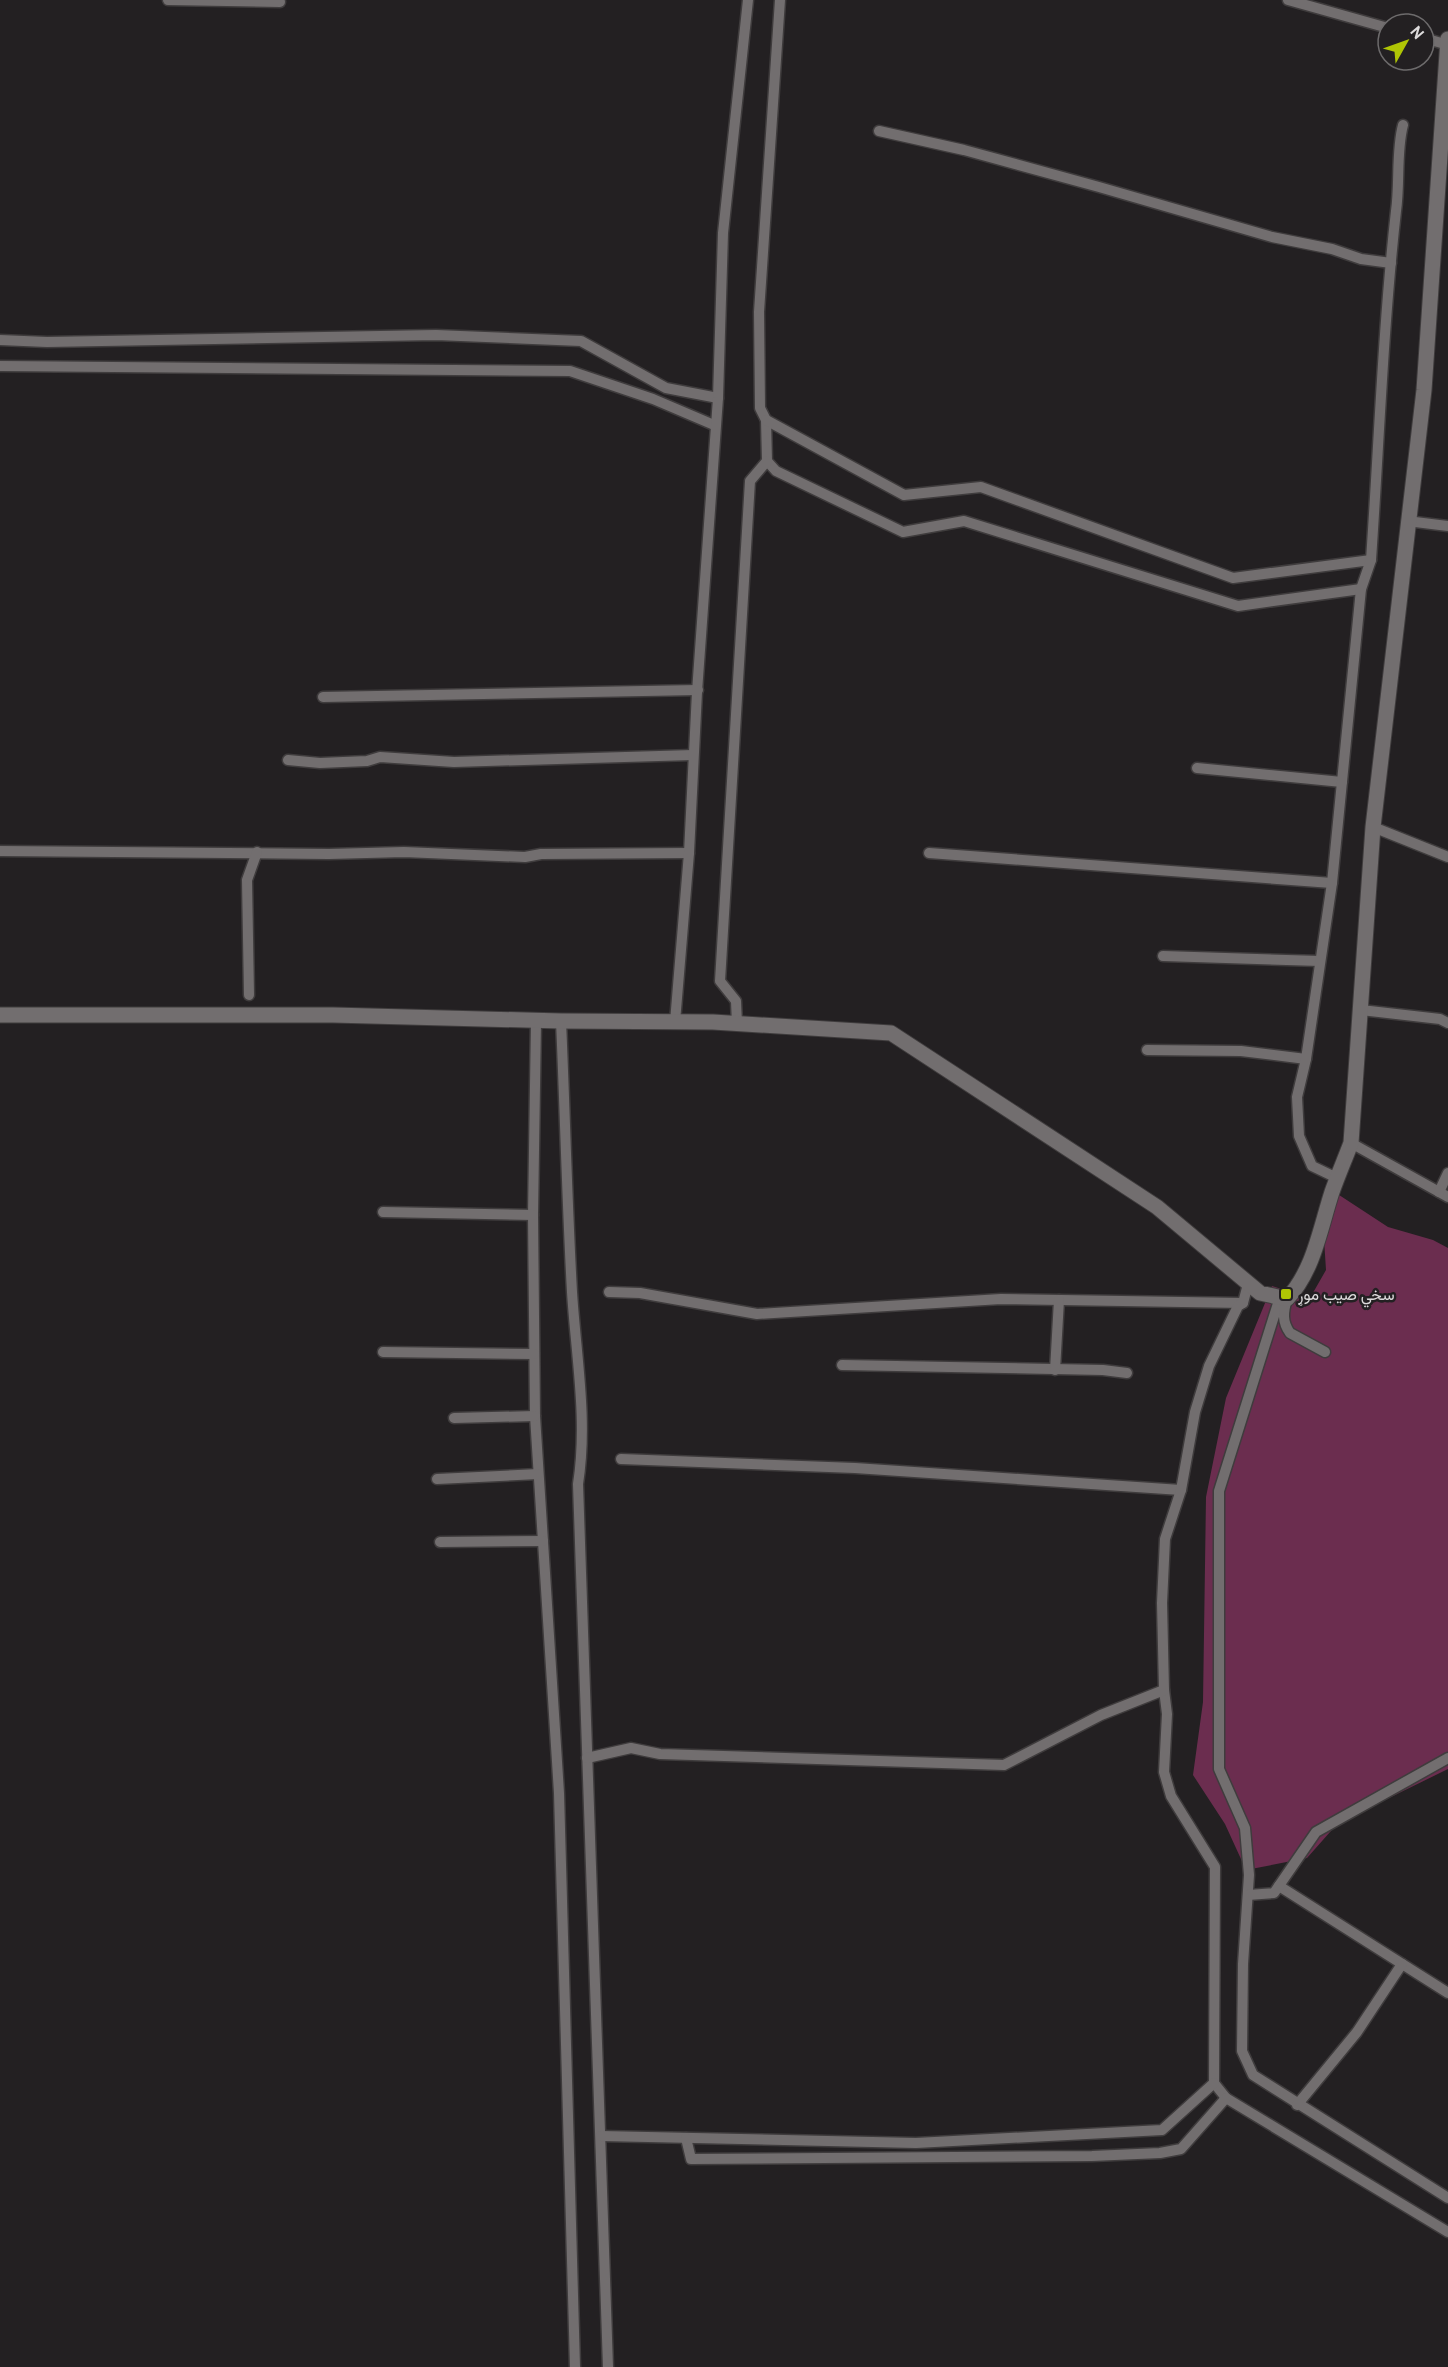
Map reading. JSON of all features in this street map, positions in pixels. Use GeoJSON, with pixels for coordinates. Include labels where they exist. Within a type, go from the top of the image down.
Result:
{"type":"FeatureCollection","features":[{"type":"Feature","properties":{"kind":"street"},"geometry":{"type":"LineString","coordinates":[[168,0],[280,2]]}},
{"type":"Feature","properties":{"kind":"street"},"geometry":{"type":"LineString","coordinates":[[675,1022],[689,853],[714,425],[718,398],[723,233],[748,0]]}},
{"type":"Feature","properties":{"kind":"street"},"geometry":{"type":"LineString","coordinates":[[780,0],[759,312],[760,408],[766,420],[767,461],[776,471],[903,532],[964,521],[1238,606],[1361,589]]}},
{"type":"Feature","properties":{"kind":"street"},"geometry":{"type":"LineString","coordinates":[[1288,0],[1376,25]]}},
{"type":"Feature","properties":{"kind":"street"},"geometry":{"type":"LineString","coordinates":[[1448,39],[1443,197],[1424,390],[1407,520],[1373,827],[1351,1143],[1337,1178],[1309,1267],[1300,1285],[1283,1298],[1219,1491],[1219,1769],[1245,1828],[1249,1875],[1242,2052],[1252,2075],[1448,2198]]}},
{"type":"Feature","properties":{"kind":"street"},"geometry":{"type":"LineString","coordinates":[[1337,1178],[1312,1166],[1299,1136],[1297,1097],[1306,1059],[1332,883],[1361,589],[1371,560],[1391,262],[1400,178],[1400,137],[1403,125]]}},
{"type":"Feature","properties":{"kind":"street"},"geometry":{"type":"LineString","coordinates":[[879,131],[964,150],[1272,237],[1332,249],[1361,259],[1391,262]]}},
{"type":"Feature","properties":{"kind":"street"},"geometry":{"type":"LineString","coordinates":[[0,340],[47,342],[436,335],[580,341],[666,388],[718,398]]}},
{"type":"Feature","properties":{"kind":"street"},"geometry":{"type":"LineString","coordinates":[[0,366],[570,371],[653,399],[714,425]]}},
{"type":"Feature","properties":{"kind":"street"},"geometry":{"type":"LineString","coordinates":[[766,420],[904,495],[981,487],[1233,578],[1371,560]]}},
{"type":"Feature","properties":{"kind":"street"},"geometry":{"type":"LineString","coordinates":[[736,1024],[736,1001],[720,981],[750,481],[767,461]]}},
{"type":"Feature","properties":{"kind":"street"},"geometry":{"type":"LineString","coordinates":[[1407,520],[1448,526]]}},
{"type":"Feature","properties":{"kind":"street"},"geometry":{"type":"LineString","coordinates":[[323,697],[698,690]]}},
{"type":"Feature","properties":{"kind":"street"},"geometry":{"type":"LineString","coordinates":[[288,760],[320,763],[367,761],[380,757],[454,762],[693,755]]}},
{"type":"Feature","properties":{"kind":"street"},"geometry":{"type":"LineString","coordinates":[[1197,768],[1342,782]]}},
{"type":"Feature","properties":{"kind":"street"},"geometry":{"type":"LineString","coordinates":[[1373,827],[1448,857]]}},
{"type":"Feature","properties":{"kind":"street"},"geometry":{"type":"LineString","coordinates":[[0,851],[329,854],[404,852],[525,857],[541,854],[689,853]]}},
{"type":"Feature","properties":{"kind":"street"},"geometry":{"type":"LineString","coordinates":[[249,994],[247,880],[258,852]]}},
{"type":"Feature","properties":{"kind":"street"},"geometry":{"type":"LineString","coordinates":[[928,854],[1332,883]]}},
{"type":"Feature","properties":{"kind":"street"},"geometry":{"type":"LineString","coordinates":[[1163,956],[1320,961]]}},
{"type":"Feature","properties":{"kind":"street"},"geometry":{"type":"LineString","coordinates":[[1361,1010],[1440,1019],[1448,1023]]}},
{"type":"Feature","properties":{"kind":"street"},"geometry":{"type":"LineString","coordinates":[[0,1015],[333,1015],[561,1022],[675,1022],[891,1033],[1157,1207],[1260,1293],[1283,1298]]}},
{"type":"Feature","properties":{"kind":"street"},"geometry":{"type":"LineString","coordinates":[[536,1021],[533,1215],[535,1416],[559,1793],[575,2367]]}},
{"type":"Feature","properties":{"kind":"street"},"geometry":{"type":"LineString","coordinates":[[561,1022],[572,1294],[581,1383],[581,1463],[578,1484],[608,2367]]}},
{"type":"Feature","properties":{"kind":"street"},"geometry":{"type":"LineString","coordinates":[[1147,1050],[1242,1051],[1306,1059]]}},
{"type":"Feature","properties":{"kind":"street"},"geometry":{"type":"LineString","coordinates":[[1351,1143],[1443,1194],[1448,1173]]}},
{"type":"Feature","properties":{"kind":"street"},"geometry":{"type":"LineString","coordinates":[[383,1212],[533,1215]]}},
{"type":"Feature","properties":{"kind":"street"},"geometry":{"type":"LineString","coordinates":[[1248,1284],[1243,1303],[1238,1306],[1209,1366],[1192,1421],[1181,1490],[1165,1539],[1162,1603],[1164,1690],[1167,1713],[1164,1772],[1171,1796],[1215,1867],[1214,2083],[1226,2098],[1448,2232]]}},
{"type":"Feature","properties":{"kind":"street"},"geometry":{"type":"LineString","coordinates":[[609,1292],[640,1293],[757,1314],[1001,1299],[1243,1303]]}},
{"type":"Feature","properties":{"kind":"street"},"geometry":{"type":"LineString","coordinates":[[1283,1298],[1287,1328],[1325,1352]]}},
{"type":"Feature","properties":{"kind":"street"},"geometry":{"type":"LineString","coordinates":[[1055,1370],[1059,1300]]}},
{"type":"Feature","properties":{"kind":"street"},"geometry":{"type":"LineString","coordinates":[[383,1352],[534,1354]]}},
{"type":"Feature","properties":{"kind":"street"},"geometry":{"type":"LineString","coordinates":[[842,1365],[1127,1373]]}},
{"type":"Feature","properties":{"kind":"street"},"geometry":{"type":"LineString","coordinates":[[454,1418],[535,1416]]}},
{"type":"Feature","properties":{"kind":"street"},"geometry":{"type":"LineString","coordinates":[[621,1459],[855,1468],[1181,1490]]}},
{"type":"Feature","properties":{"kind":"street"},"geometry":{"type":"LineString","coordinates":[[437,1479],[538,1474]]}},
{"type":"Feature","properties":{"kind":"street"},"geometry":{"type":"LineString","coordinates":[[440,1542],[543,1541]]}},
{"type":"Feature","properties":{"kind":"street"},"geometry":{"type":"LineString","coordinates":[[587,1758],[631,1748],[660,1754],[1004,1765],[1101,1715],[1164,1690]]}},
{"type":"Feature","properties":{"kind":"street"},"geometry":{"type":"LineString","coordinates":[[1248,1895],[1274,1893],[1316,1832],[1448,1758]]}},
{"type":"Feature","properties":{"kind":"street"},"geometry":{"type":"LineString","coordinates":[[1279,1886],[1448,1993]]}},
{"type":"Feature","properties":{"kind":"street"},"geometry":{"type":"LineString","coordinates":[[1297,2105],[1357,2032],[1402,1964]]}},
{"type":"Feature","properties":{"kind":"street"},"geometry":{"type":"LineString","coordinates":[[601,2136],[916,2143],[1162,2130],[1214,2083]]}},
{"type":"Feature","properties":{"kind":"street"},"geometry":{"type":"LineString","coordinates":[[686,2138],[691,2159],[1082,2156],[1160,2153],[1181,2149],[1226,2098]]}},
{"type":"Feature","properties":{"kind":"shaded area"},"geometry":{"type":"Polygon","coordinates":[[[1333,1191],[1388,1227],[1433,1240],[1448,1248],[1448,1769],[1338,1823],[1307,1858],[1246,1870],[1225,1824],[1193,1775],[1203,1702],[1206,1497],[1226,1398],[1272,1286],[1310,1298],[1326,1270],[1323,1224],[1333,1191]]]}},
{"type":"Feature","properties":{"kind":"place","name":"سخي صیب موړ"},"geometry":{"type":"Point","coordinates":[1286,1294]}}]}
